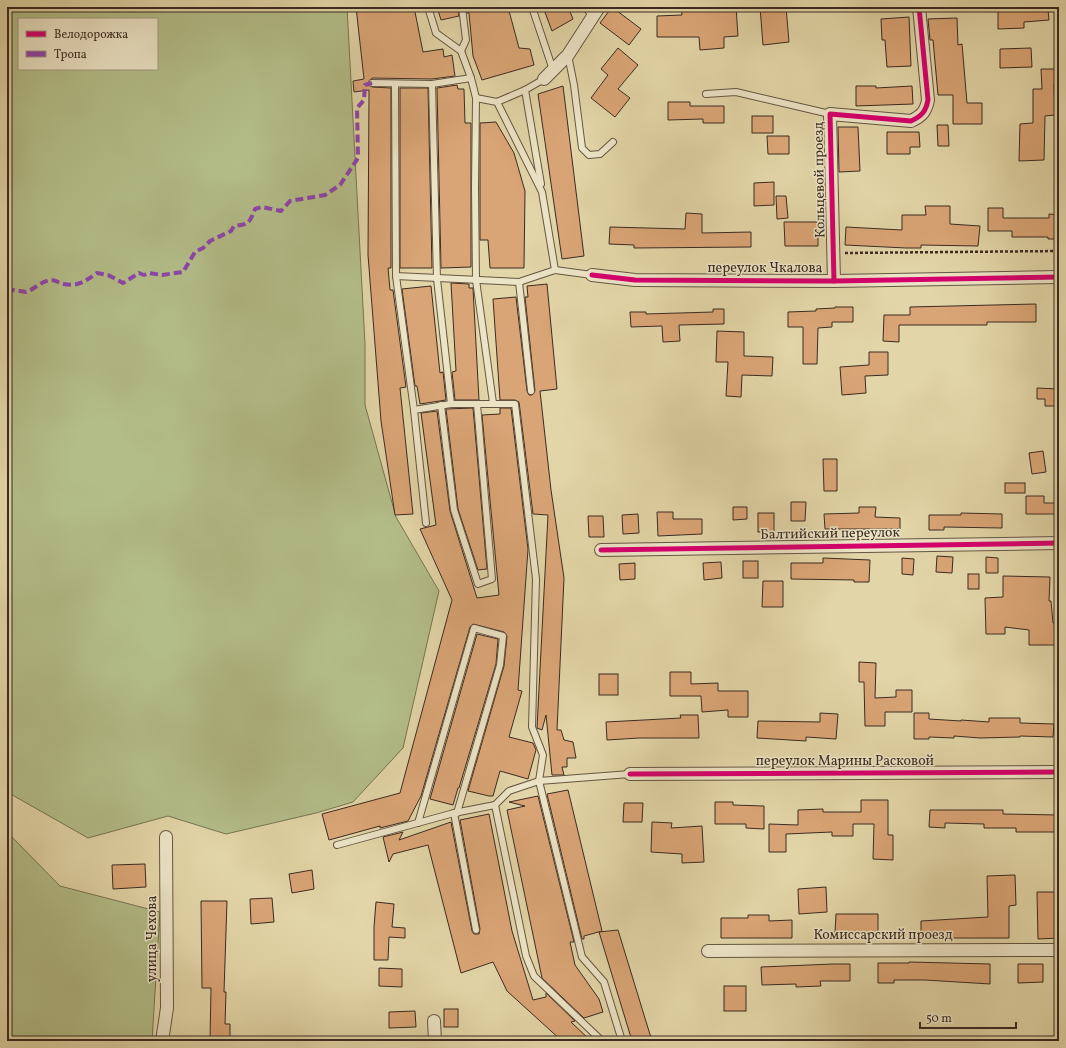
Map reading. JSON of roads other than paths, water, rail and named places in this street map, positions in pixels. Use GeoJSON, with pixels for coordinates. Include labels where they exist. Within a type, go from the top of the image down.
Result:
{"type":"FeatureCollection","features":[{"type":"Feature","properties":{"kind":"street"},"geometry":{"type":"LineString","coordinates":[[544,79],[568,55],[590,12],[599,7]]}},
{"type":"Feature","properties":{"kind":"street","name":"Кольцевой проезд"},"geometry":{"type":"LineString","coordinates":[[834,280],[830,114],[911,121],[919,117],[926,110],[928,100],[919,7]]}},
{"type":"Feature","properties":{"kind":"street","name":"переулок Чкалова"},"geometry":{"type":"LineString","coordinates":[[592,275],[635,280],[834,280],[1059,277]]}},
{"type":"Feature","properties":{"kind":"street","name":"Балтийский переулок"},"geometry":{"type":"LineString","coordinates":[[601,550],[1059,543]]}},
{"type":"Feature","properties":{"kind":"street","name":"переулок Марины Расковой"},"geometry":{"type":"LineString","coordinates":[[630,774],[1059,772]]}},
{"type":"Feature","properties":{"kind":"street","name":"улица Чехова"},"geometry":{"type":"LineString","coordinates":[[162,1041],[167,1008],[166,837]]}},
{"type":"Feature","properties":{"kind":"street","name":"Комиссарский проезд"},"geometry":{"type":"LineString","coordinates":[[708,951],[1059,950]]}},
{"type":"Feature","properties":{"kind":"street"},"geometry":{"type":"LineString","coordinates":[[434,1021],[435,1041]]}},
{"type":"Feature","properties":{"kind":"lane"},"geometry":{"type":"LineString","coordinates":[[428,7],[436,33],[461,51],[471,78],[476,98],[476,280],[493,404]]}},
{"type":"Feature","properties":{"kind":"lane"},"geometry":{"type":"LineString","coordinates":[[461,51],[466,40],[462,7]]}},
{"type":"Feature","properties":{"kind":"lane"},"geometry":{"type":"LineString","coordinates":[[532,7],[553,70]]}},
{"type":"Feature","properties":{"kind":"lane"},"geometry":{"type":"LineString","coordinates":[[568,55],[574,85],[582,148],[589,155],[600,154],[613,142]]}},
{"type":"Feature","properties":{"kind":"lane"},"geometry":{"type":"LineString","coordinates":[[372,83],[432,84],[471,78]]}},
{"type":"Feature","properties":{"kind":"lane"},"geometry":{"type":"LineString","coordinates":[[476,98],[497,102],[525,90],[544,79]]}},
{"type":"Feature","properties":{"kind":"lane"},"geometry":{"type":"LineString","coordinates":[[394,84],[396,276],[414,410],[426,523]]}},
{"type":"Feature","properties":{"kind":"lane"},"geometry":{"type":"LineString","coordinates":[[432,84],[437,279],[451,404]]}},
{"type":"Feature","properties":{"kind":"lane"},"geometry":{"type":"LineString","coordinates":[[525,90],[555,270]]}},
{"type":"Feature","properties":{"kind":"lane"},"geometry":{"type":"LineString","coordinates":[[706,94],[736,92],[830,114]]}},
{"type":"Feature","properties":{"kind":"lane"},"geometry":{"type":"LineString","coordinates":[[497,102],[542,192]]}},
{"type":"Feature","properties":{"kind":"lane"},"geometry":{"type":"LineString","coordinates":[[396,276],[519,282],[555,270],[592,275]]}},
{"type":"Feature","properties":{"kind":"lane"},"geometry":{"type":"LineString","coordinates":[[519,282],[531,391]]}},
{"type":"Feature","properties":{"kind":"lane"},"geometry":{"type":"LineString","coordinates":[[414,410],[451,404],[516,404],[536,579],[532,727],[543,755],[539,781],[582,957],[604,982],[622,1041]]}},
{"type":"Feature","properties":{"kind":"lane"},"geometry":{"type":"LineString","coordinates":[[441,405],[454,510],[478,584],[492,579],[477,404]]}},
{"type":"Feature","properties":{"kind":"lane"},"geometry":{"type":"LineString","coordinates":[[418,823],[474,628],[503,636],[500,665],[455,813],[476,930]]}},
{"type":"Feature","properties":{"kind":"lane"},"geometry":{"type":"LineString","coordinates":[[336,845],[455,813],[495,805],[509,792],[539,781],[630,774]]}},
{"type":"Feature","properties":{"kind":"lane"},"geometry":{"type":"LineString","coordinates":[[495,805],[526,956],[534,976],[602,1041]]}}]}
